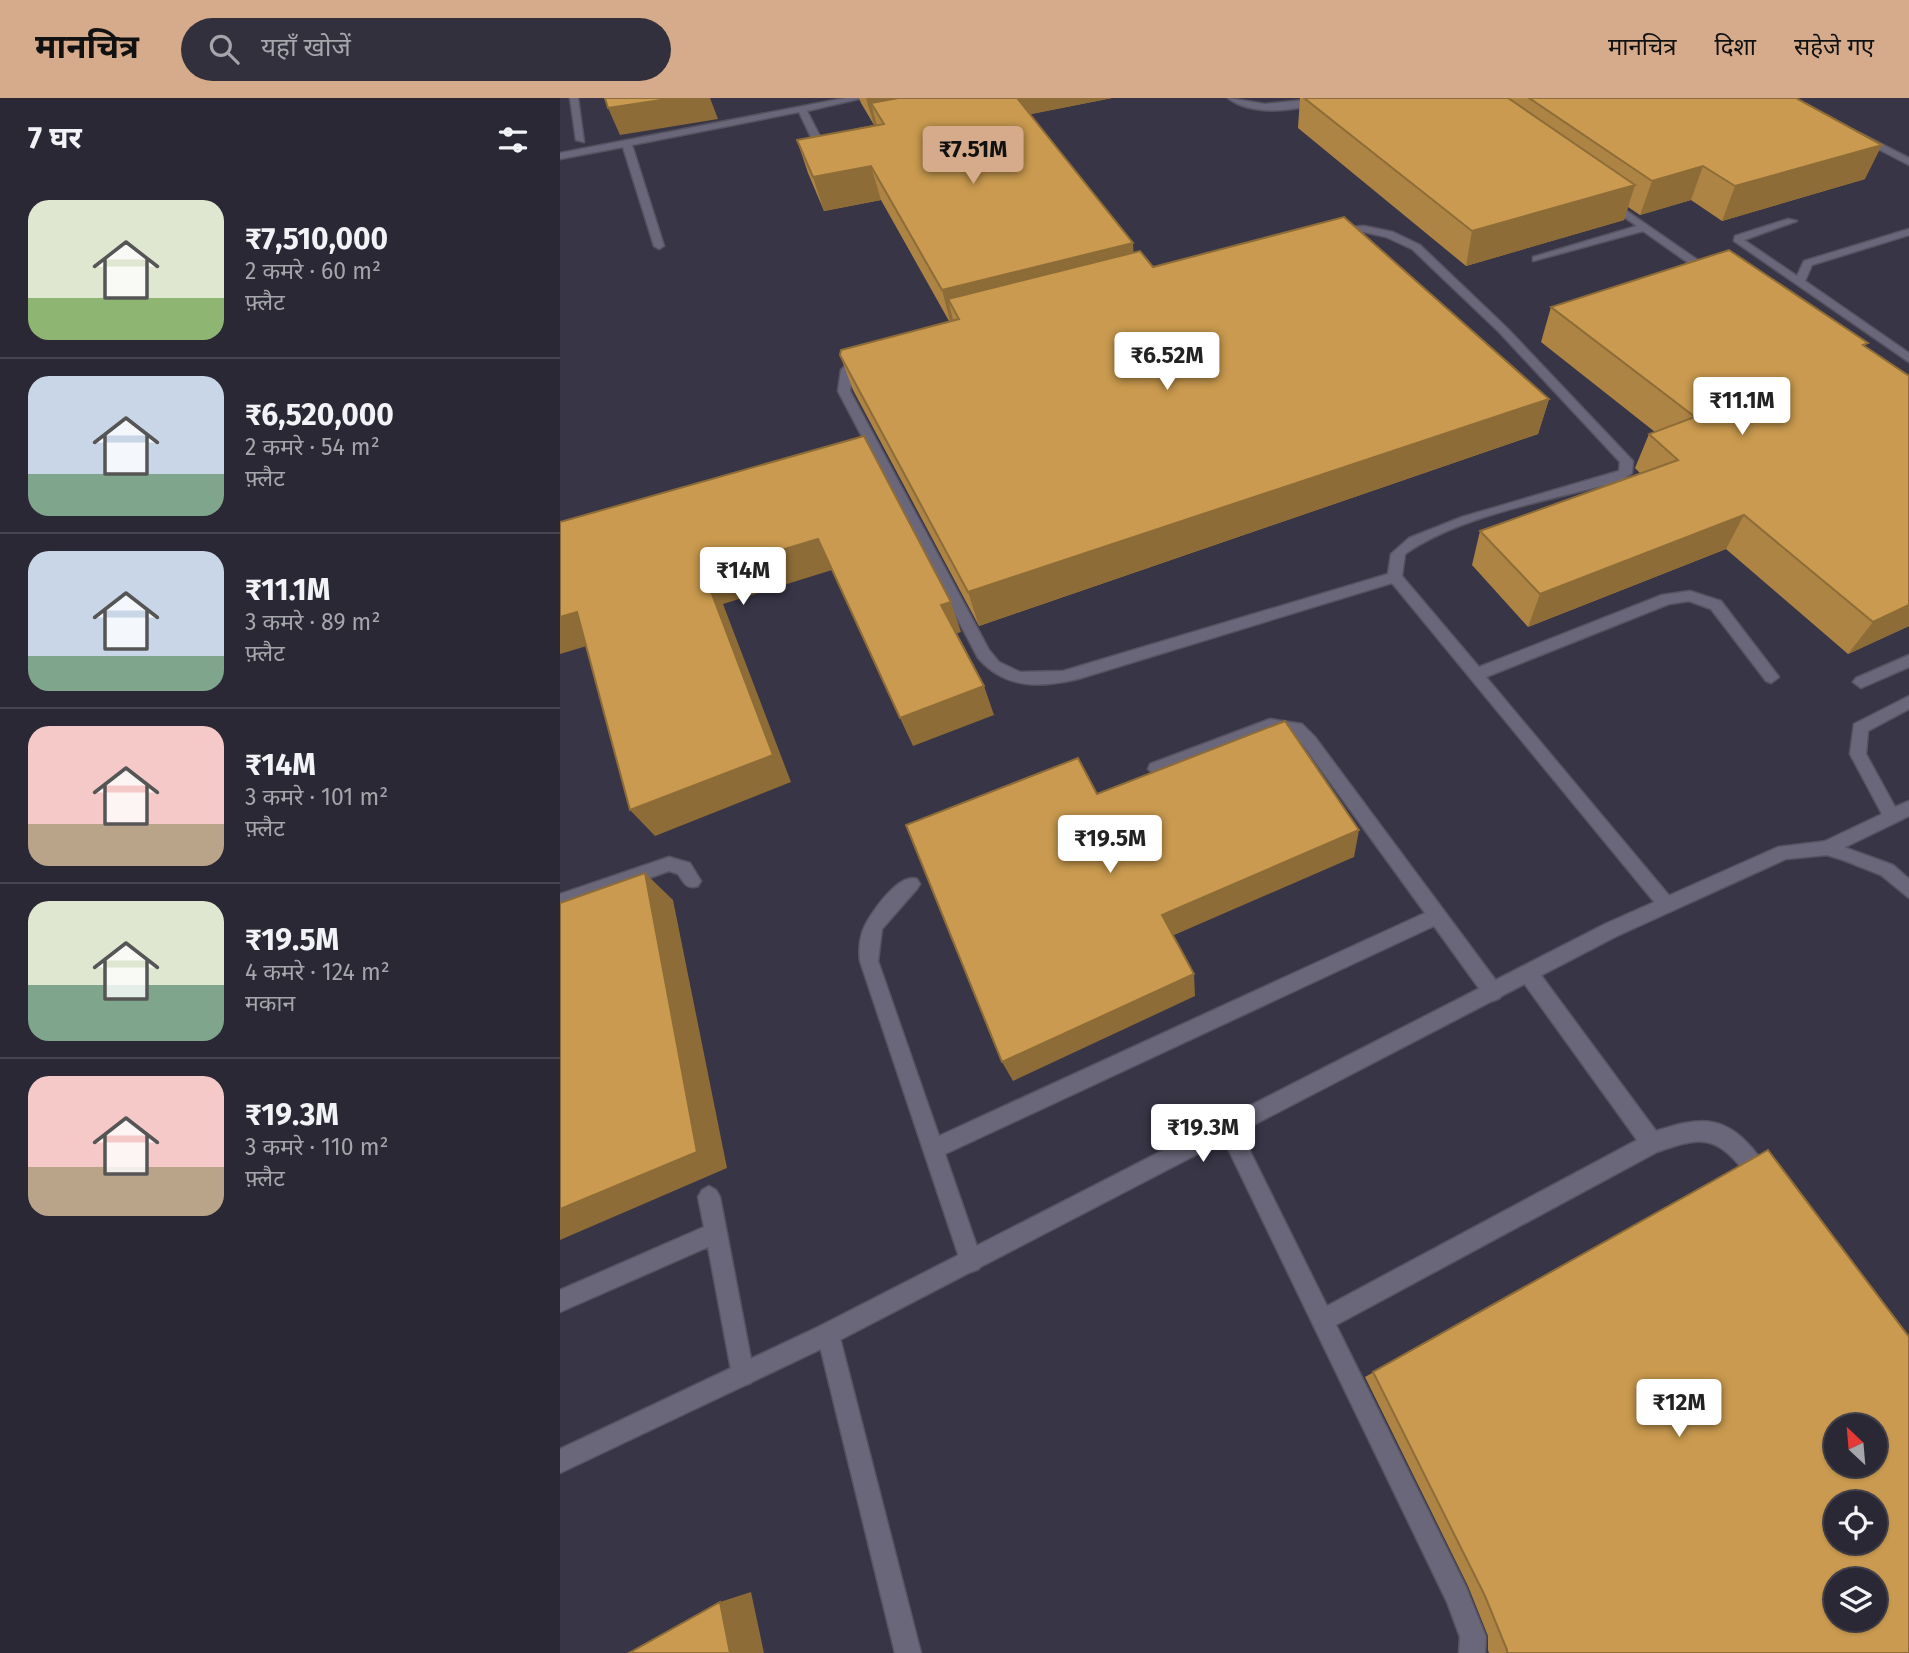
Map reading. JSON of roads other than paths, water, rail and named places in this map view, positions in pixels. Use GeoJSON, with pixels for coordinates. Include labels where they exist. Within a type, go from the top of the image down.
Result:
{"type":"FeatureCollection","features":[{"type":"Feature","properties":{"kind":"street"},"geometry":{"type":"LineString","coordinates":[[575,98],[581,140]]}},
{"type":"Feature","properties":{"kind":"street"},"geometry":{"type":"LineString","coordinates":[[1232,98],[1244,104],[1265,107],[1320,98]]}},
{"type":"Feature","properties":{"kind":"street"},"geometry":{"type":"LineString","coordinates":[[560,156],[802,109],[833,100],[852,99]]}},
{"type":"Feature","properties":{"kind":"street"},"geometry":{"type":"LineString","coordinates":[[802,109],[829,163]]}},
{"type":"Feature","properties":{"kind":"street"},"geometry":{"type":"LineString","coordinates":[[1844,128],[1909,162]]}},
{"type":"Feature","properties":{"kind":"street"},"geometry":{"type":"LineString","coordinates":[[818,142],[831,140]]}},
{"type":"Feature","properties":{"kind":"street"},"geometry":{"type":"LineString","coordinates":[[627,143],[659,246]]}},
{"type":"Feature","properties":{"kind":"street"},"geometry":{"type":"LineString","coordinates":[[1600,194],[1717,277],[1704,281]]}},
{"type":"Feature","properties":{"kind":"street"},"geometry":{"type":"LineString","coordinates":[[1791,221],[1738,238],[1909,358]]}},
{"type":"Feature","properties":{"kind":"street"},"geometry":{"type":"LineString","coordinates":[[1537,259],[1645,227]]}},
{"type":"Feature","properties":{"kind":"street"},"geometry":{"type":"LineString","coordinates":[[1317,235],[1364,229],[1389,234],[1416,247],[1503,330],[1627,461],[1625,473],[1616,478],[1428,533],[1398,553],[1394,564],[1395,577],[1666,904]]}},
{"type":"Feature","properties":{"kind":"street"},"geometry":{"type":"LineString","coordinates":[[1799,282],[1808,263],[1909,232]]}},
{"type":"Feature","properties":{"kind":"street"},"geometry":{"type":"LineString","coordinates":[[869,352],[851,364],[844,379],[844,391],[983,654],[993,668],[1014,678],[1053,680],[1093,670],[1395,577]]}},
{"type":"Feature","properties":{"kind":"street"},"geometry":{"type":"LineString","coordinates":[[1475,675],[1667,599],[1690,596],[1716,605],[1771,677]]}},
{"type":"Feature","properties":{"kind":"street"},"geometry":{"type":"LineString","coordinates":[[1861,682],[1909,661]]}},
{"type":"Feature","properties":{"kind":"street"},"geometry":{"type":"LineString","coordinates":[[1892,817],[1858,754],[1860,728],[1909,702]]}},
{"type":"Feature","properties":{"kind":"street"},"geometry":{"type":"LineString","coordinates":[[1157,769],[1270,725],[1296,728],[1310,741],[1493,992]]}},
{"type":"Feature","properties":{"kind":"street"},"geometry":{"type":"LineString","coordinates":[[560,1461],[828,1334],[1666,904],[1784,852],[1827,848],[1909,808]]}},
{"type":"Feature","properties":{"kind":"street"},"geometry":{"type":"LineString","coordinates":[[1827,848],[1867,860],[1887,870],[1909,890]]}},
{"type":"Feature","properties":{"kind":"street"},"geometry":{"type":"LineString","coordinates":[[560,902],[669,864],[684,868],[692,881]]}},
{"type":"Feature","properties":{"kind":"street"},"geometry":{"type":"LineString","coordinates":[[911,884],[878,915],[867,942],[869,961],[971,1261]]}},
{"type":"Feature","properties":{"kind":"street"},"geometry":{"type":"LineString","coordinates":[[933,1149],[1438,916]]}},
{"type":"Feature","properties":{"kind":"street"},"geometry":{"type":"LineString","coordinates":[[1528,973],[1652,1143]]}},
{"type":"Feature","properties":{"kind":"street"},"geometry":{"type":"LineString","coordinates":[[1228,1128],[1457,1596],[1473,1637],[1472,1653]]}},
{"type":"Feature","properties":{"kind":"street"},"geometry":{"type":"LineString","coordinates":[[1322,1321],[1652,1143],[1686,1131],[1703,1128],[1718,1132],[1740,1147],[1780,1202]]}},
{"type":"Feature","properties":{"kind":"street"},"geometry":{"type":"LineString","coordinates":[[709,1197],[743,1375]]}},
{"type":"Feature","properties":{"kind":"street"},"geometry":{"type":"LineString","coordinates":[[560,1301],[716,1233]]}},
{"type":"Feature","properties":{"kind":"street"},"geometry":{"type":"LineString","coordinates":[[828,1334],[908,1653]]}}]}
